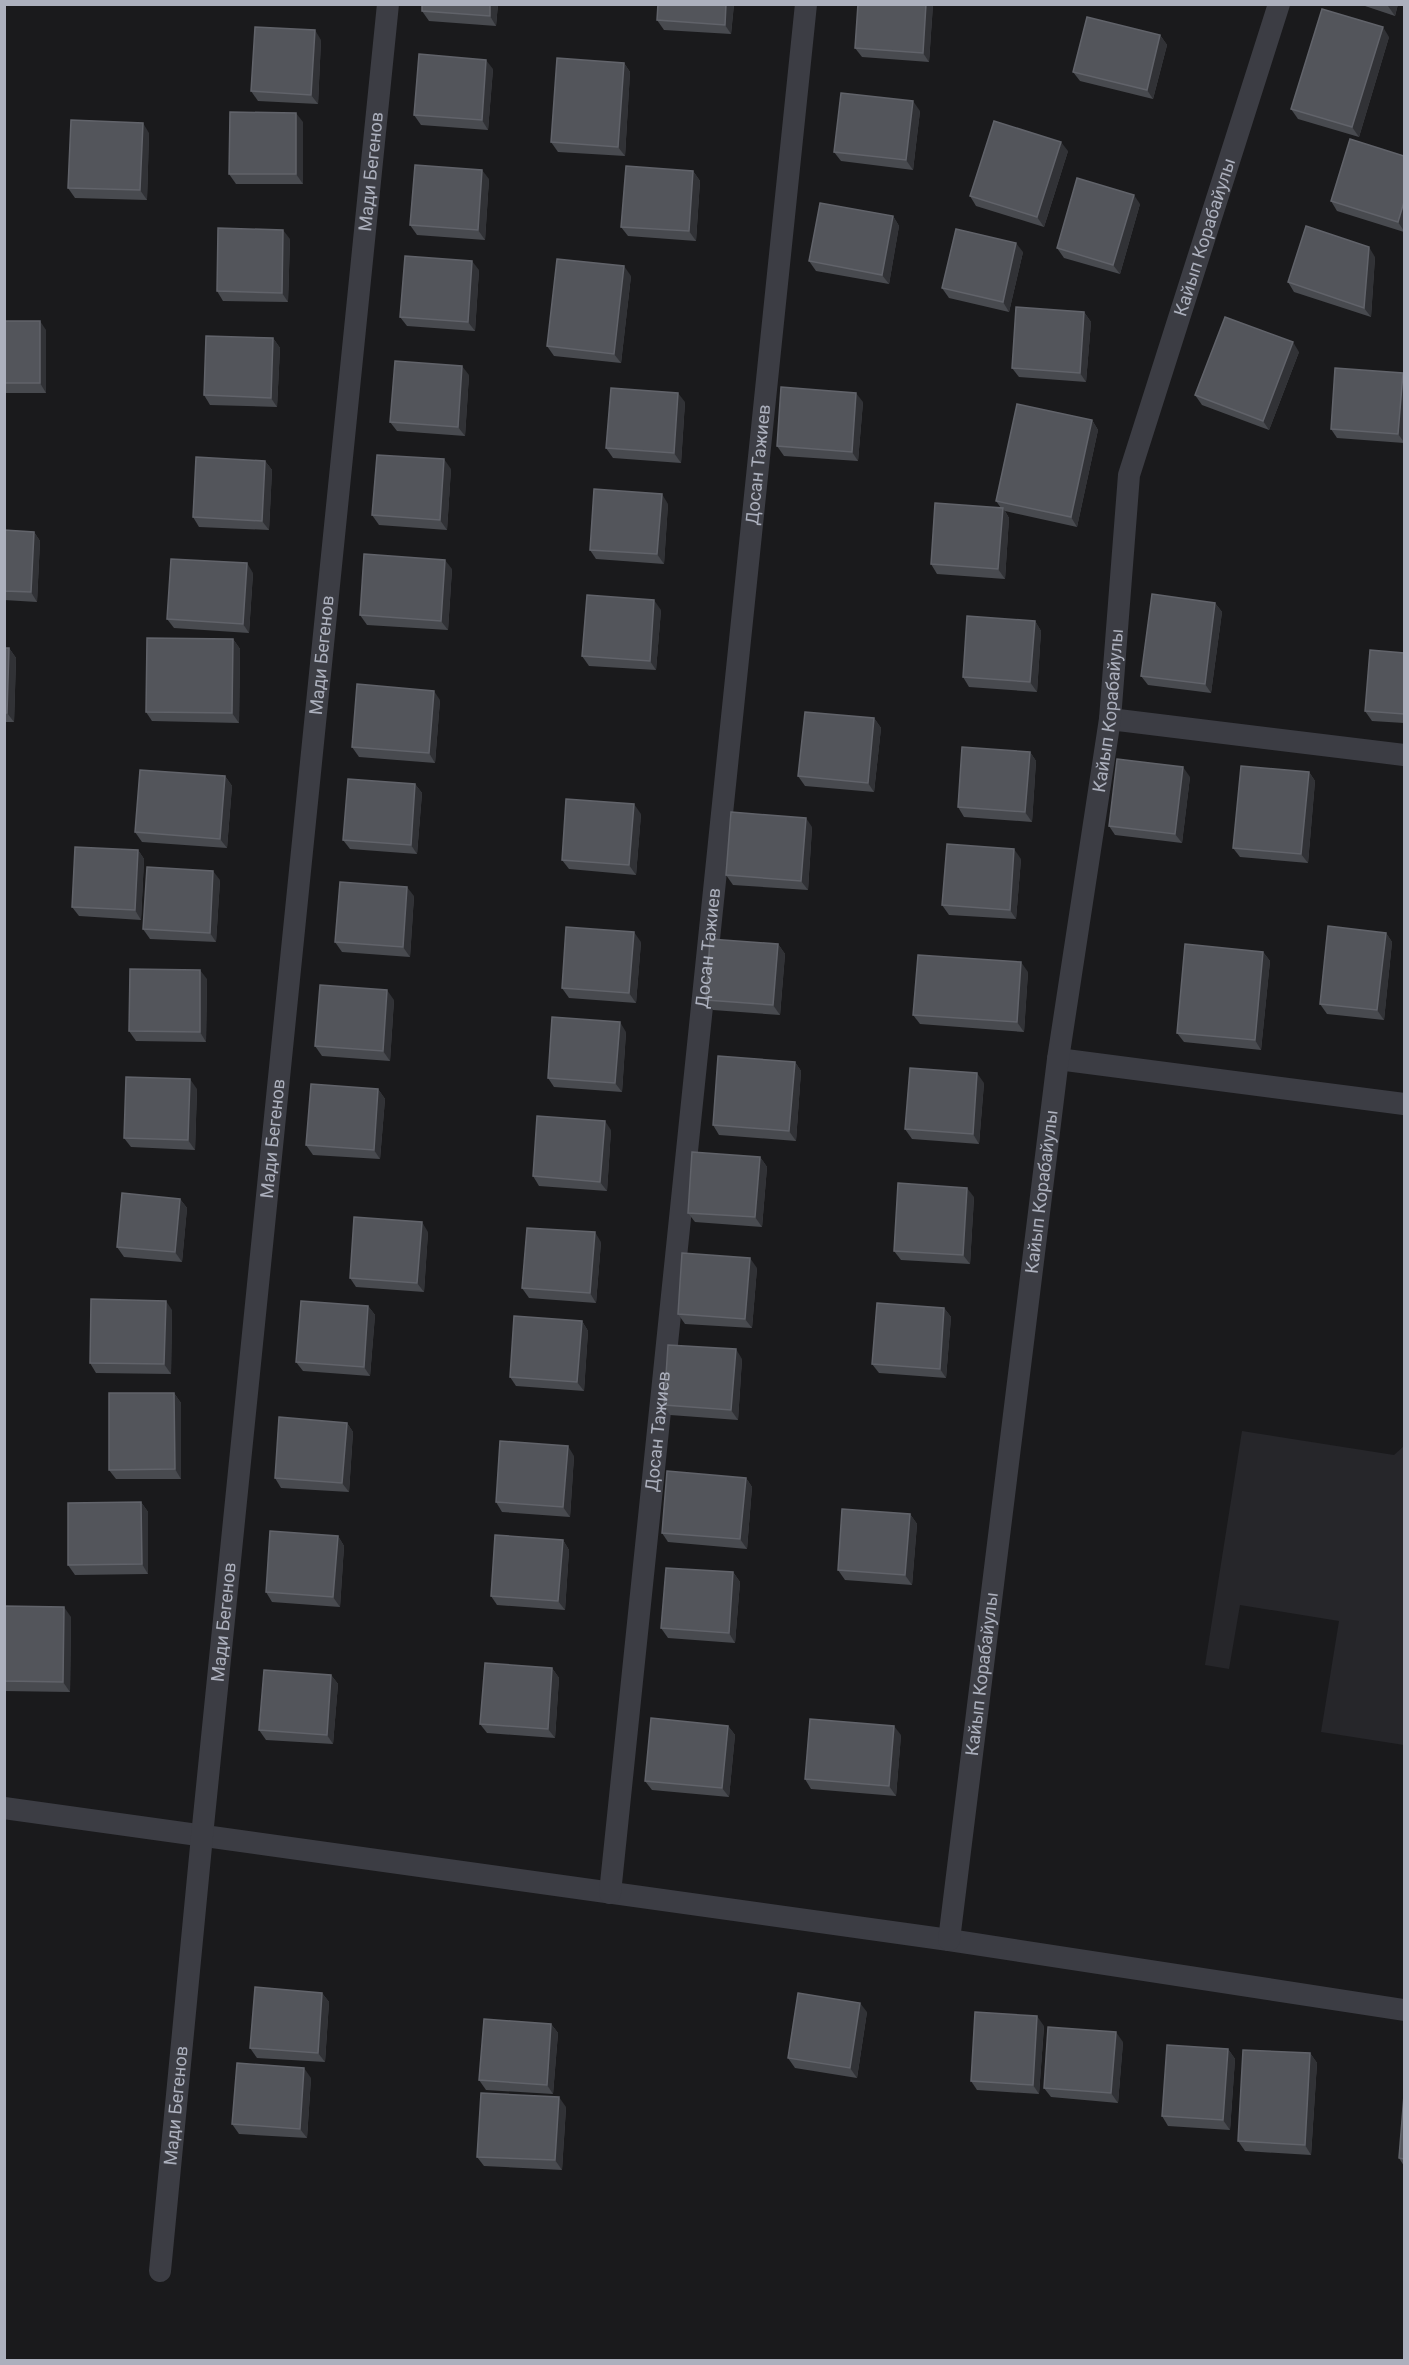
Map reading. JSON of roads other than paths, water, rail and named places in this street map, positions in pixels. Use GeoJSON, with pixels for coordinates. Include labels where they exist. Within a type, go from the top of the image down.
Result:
{"type":"FeatureCollection","features":[{"type":"Feature","properties":{"kind":"street","name":"Мади Бегенов"},"geometry":{"type":"LineString","coordinates":[[160,2271],[388,4]]}},
{"type":"Feature","properties":{"kind":"street","name":"Досан Тажиев"},"geometry":{"type":"LineString","coordinates":[[610,1893],[806,4]]}},
{"type":"Feature","properties":{"kind":"street","name":"Кайып Корабайулы"},"geometry":{"type":"LineString","coordinates":[[949,1940],[1058,1059],[1110,719],[1130,476],[1279,4]]}},
{"type":"Feature","properties":{"kind":"street"},"geometry":{"type":"LineString","coordinates":[[1110,719],[1404,755]]}},
{"type":"Feature","properties":{"kind":"street"},"geometry":{"type":"LineString","coordinates":[[1058,1059],[1404,1104]]}},
{"type":"Feature","properties":{"kind":"street"},"geometry":{"type":"LineString","coordinates":[[4,1808],[949,1940],[1404,2010]]}}]}
